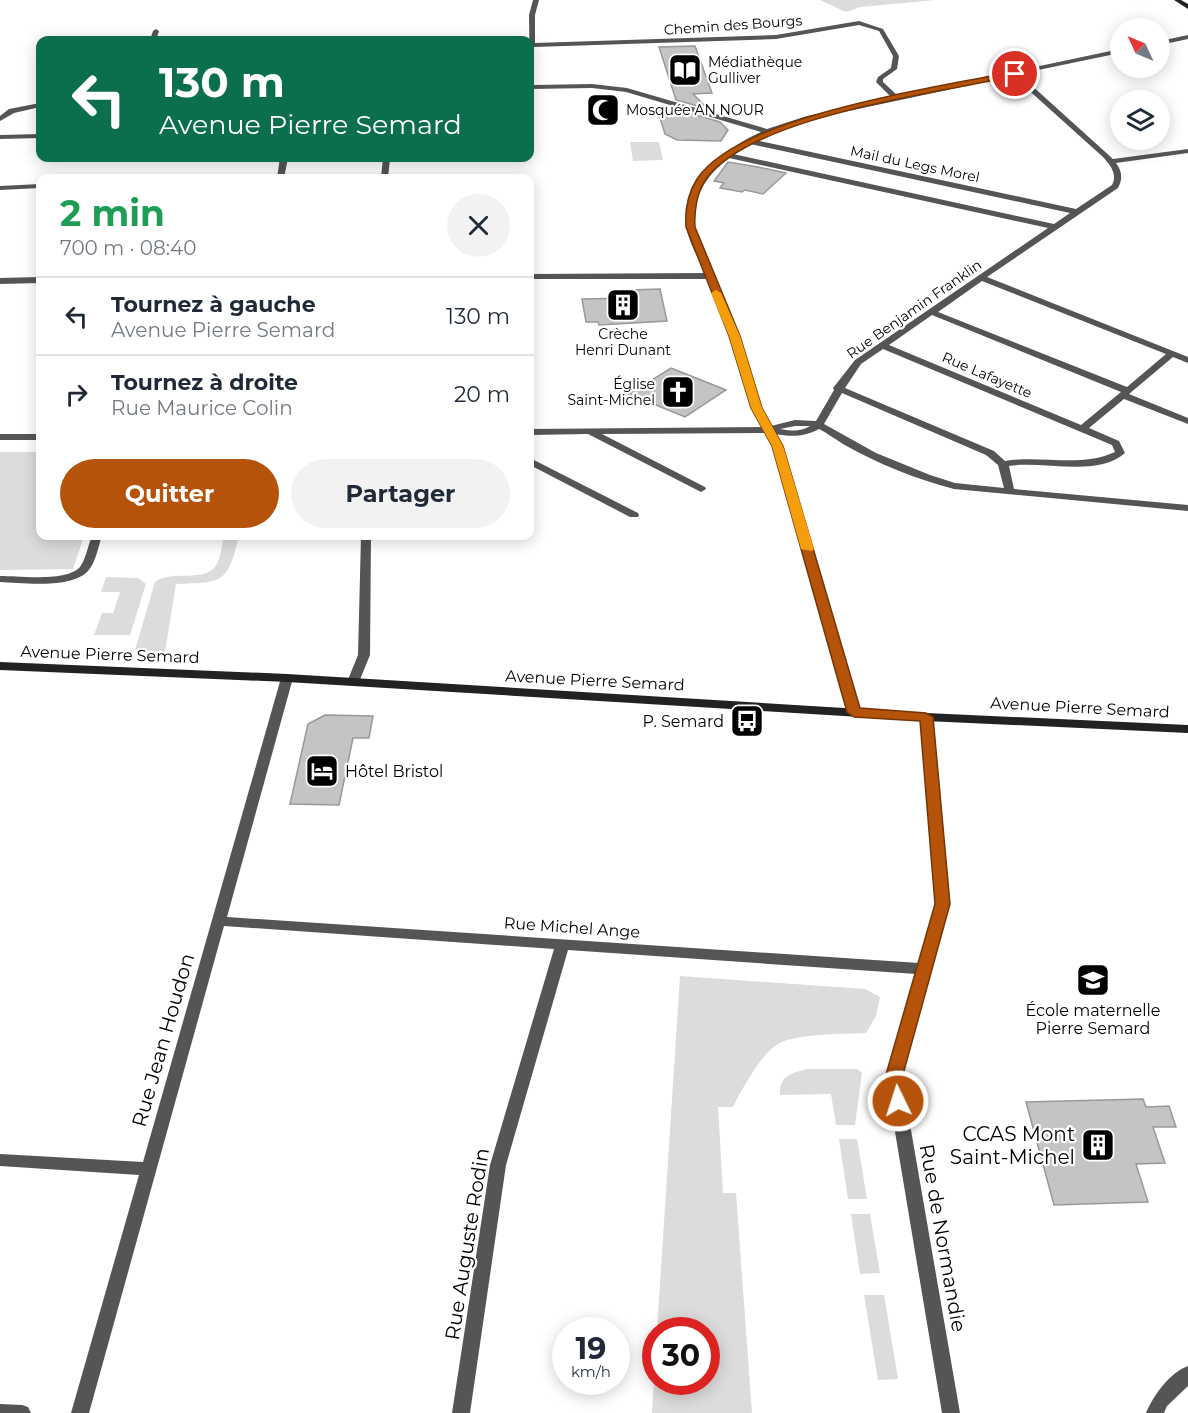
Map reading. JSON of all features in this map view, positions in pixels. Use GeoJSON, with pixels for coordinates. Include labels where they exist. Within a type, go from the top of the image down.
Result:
{"type":"FeatureCollection","features":[{"type":"Feature","properties":{"kind":"main road"},"geometry":{"type":"LineString","coordinates":[[1177,0],[1188,6]]}},
{"type":"Feature","properties":{"kind":"main road","name":"Avenue Pierre Semard"},"geometry":{"type":"LineString","coordinates":[[0,666],[287,678],[926,717],[1188,729]]}},
{"type":"Feature","properties":{"kind":"street"},"geometry":{"type":"LineString","coordinates":[[531,36],[531,15],[536,0]]}},
{"type":"Feature","properties":{"kind":"street","name":"Chemin des Bourgs"},"geometry":{"type":"LineString","coordinates":[[534,45],[777,37],[859,23],[877,27],[896,56],[894,69],[880,78],[879,82],[897,99]]}},
{"type":"Feature","properties":{"kind":"street"},"geometry":{"type":"LineString","coordinates":[[154,36],[156,31]]}},
{"type":"Feature","properties":{"kind":"street"},"geometry":{"type":"LineString","coordinates":[[1170,41],[1188,37]]}},
{"type":"Feature","properties":{"kind":"street"},"geometry":{"type":"LineString","coordinates":[[854,712],[790,489],[770,430],[756,408],[735,336],[690,227],[690,210],[700,181],[728,155],[748,141],[808,118],[1110,53]]}},
{"type":"Feature","properties":{"kind":"street"},"geometry":{"type":"LineString","coordinates":[[1015,74],[1111,161],[1188,151]]}},
{"type":"Feature","properties":{"kind":"street"},"geometry":{"type":"LineString","coordinates":[[534,87],[592,86],[627,90],[769,132]]}},
{"type":"Feature","properties":{"kind":"street"},"geometry":{"type":"LineString","coordinates":[[0,119],[12,111],[36,106]]}},
{"type":"Feature","properties":{"kind":"street"},"geometry":{"type":"LineString","coordinates":[[0,137],[36,136]]}},
{"type":"Feature","properties":{"kind":"street","name":"Mail du Legs Morel"},"geometry":{"type":"LineString","coordinates":[[748,141],[1077,212]]}},
{"type":"Feature","properties":{"kind":"street","name":"Mail du Legs Morel"},"geometry":{"type":"LineString","coordinates":[[728,155],[1055,227]]}},
{"type":"Feature","properties":{"kind":"street","name":"Rue Benjamin Franklin"},"geometry":{"type":"LineString","coordinates":[[821,426],[838,388],[858,362],[1077,212],[1118,181],[1117,169],[1111,161]]}},
{"type":"Feature","properties":{"kind":"street"},"geometry":{"type":"LineString","coordinates":[[0,188],[36,186]]}},
{"type":"Feature","properties":{"kind":"street"},"geometry":{"type":"LineString","coordinates":[[534,277],[709,276]]}},
{"type":"Feature","properties":{"kind":"street"},"geometry":{"type":"LineString","coordinates":[[981,278],[1188,360]]}},
{"type":"Feature","properties":{"kind":"street"},"geometry":{"type":"LineString","coordinates":[[0,281],[36,280]]}},
{"type":"Feature","properties":{"kind":"street"},"geometry":{"type":"LineString","coordinates":[[931,312],[1188,421]]}},
{"type":"Feature","properties":{"kind":"street","name":"Rue Lafayette"},"geometry":{"type":"LineString","coordinates":[[882,345],[1116,443],[1120,453],[1108,461],[1098,462],[1070,464],[1023,459],[1003,464]]}},
{"type":"Feature","properties":{"kind":"street"},"geometry":{"type":"LineString","coordinates":[[1082,429],[1173,354]]}},
{"type":"Feature","properties":{"kind":"street"},"geometry":{"type":"LineString","coordinates":[[838,388],[990,453],[1003,464],[1010,492]]}},
{"type":"Feature","properties":{"kind":"street"},"geometry":{"type":"LineString","coordinates":[[534,432],[770,430],[782,433],[813,431],[821,426],[920,477],[954,486],[1188,508]]}},
{"type":"Feature","properties":{"kind":"street"},"geometry":{"type":"LineString","coordinates":[[588,431],[701,489]]}},
{"type":"Feature","properties":{"kind":"street"},"geometry":{"type":"LineString","coordinates":[[0,437],[36,437]]}},
{"type":"Feature","properties":{"kind":"street"},"geometry":{"type":"LineString","coordinates":[[534,463],[634,515]]}},
{"type":"Feature","properties":{"kind":"street"},"geometry":{"type":"LineString","coordinates":[[0,579],[62,579],[78,574],[84,570],[95,540]]}},
{"type":"Feature","properties":{"kind":"street"},"geometry":{"type":"LineString","coordinates":[[354,682],[364,655],[366,540]]}},
{"type":"Feature","properties":{"kind":"street","name":"Rue Jean Houdon"},"geometry":{"type":"LineString","coordinates":[[80,1413],[287,678]]}},
{"type":"Feature","properties":{"kind":"street","name":"Rue de Normandie"},"geometry":{"type":"LineString","coordinates":[[926,717],[942,904],[894,1078],[951,1413]]}},
{"type":"Feature","properties":{"kind":"street","name":"Rue Michel Ange"},"geometry":{"type":"LineString","coordinates":[[218,921],[924,969]]}},
{"type":"Feature","properties":{"kind":"street","name":"Rue Auguste Rodin"},"geometry":{"type":"LineString","coordinates":[[461,1413],[498,1165],[562,945]]}},
{"type":"Feature","properties":{"kind":"street"},"geometry":{"type":"LineString","coordinates":[[0,1160],[149,1169]]}},
{"type":"Feature","properties":{"kind":"street"},"geometry":{"type":"LineString","coordinates":[[1155,1413],[1161,1400],[1188,1374]]}},
{"type":"Feature","properties":{"kind":"street"},"geometry":{"type":"LineString","coordinates":[[0,1412],[22,1413]]}},
{"type":"Feature","properties":{"kind":"shaded area"},"geometry":{"type":"Polygon","coordinates":[[[820,0],[936,0],[860,7],[846,12],[820,0]]]}},
{"type":"Feature","properties":{"kind":"shaded area"},"geometry":{"type":"Polygon","coordinates":[[[630,142],[659,142],[663,160],[633,161],[630,142]]]}},
{"type":"Feature","properties":{"kind":"shaded area"},"geometry":{"type":"Polygon","coordinates":[[[0,452],[36,452],[36,540],[83,540],[73,569],[0,570],[0,452]]]}},
{"type":"Feature","properties":{"kind":"shaded area"},"geometry":{"type":"Polygon","coordinates":[[[223,540],[238,540],[231,563],[221,577],[214,581],[176,584],[165,652],[135,650],[155,582],[162,578],[197,575],[212,570],[220,554],[223,540]]]}},
{"type":"Feature","properties":{"kind":"shaded area"},"geometry":{"type":"Polygon","coordinates":[[[106,577],[138,578],[146,584],[130,635],[94,635],[102,613],[113,613],[120,592],[101,592],[106,577]]]}},
{"type":"Feature","properties":{"kind":"shaded area"},"geometry":{"type":"Polygon","coordinates":[[[680,976],[865,989],[880,997],[876,1016],[866,1033],[819,1035],[793,1039],[775,1046],[757,1066],[733,1107],[718,1107],[723,1193],[736,1193],[752,1413],[652,1413],[653,1395],[720,1395],[720,1317],[658,1317],[680,976]]]}},
{"type":"Feature","properties":{"kind":"shaded area"},"geometry":{"type":"Polygon","coordinates":[[[807,1069],[857,1069],[862,1073],[855,1125],[836,1125],[831,1094],[780,1095],[782,1083],[787,1076],[807,1069]]]}},
{"type":"Feature","properties":{"kind":"shaded area"},"geometry":{"type":"Polygon","coordinates":[[[839,1139],[857,1139],[867,1199],[848,1199],[839,1139]]]}},
{"type":"Feature","properties":{"kind":"shaded area"},"geometry":{"type":"Polygon","coordinates":[[[851,1214],[870,1214],[880,1273],[860,1274],[851,1214]]]}},
{"type":"Feature","properties":{"kind":"shaded area"},"geometry":{"type":"Polygon","coordinates":[[[864,1295],[884,1295],[898,1379],[878,1380],[864,1295]]]}},
{"type":"Feature","properties":{"kind":"building","name":"Médiathèque Gulliver"},"geometry":{"type":"Polygon","coordinates":[[[695,46],[712,93],[693,94],[708,109],[676,100],[659,47],[695,46]]]}},
{"type":"Feature","properties":{"kind":"building"},"geometry":{"type":"Polygon","coordinates":[[[657,108],[672,108],[720,122],[728,130],[721,141],[677,140],[665,134],[657,108]]]}},
{"type":"Feature","properties":{"kind":"building"},"geometry":{"type":"Polygon","coordinates":[[[728,162],[786,173],[763,194],[720,188],[724,183],[714,181],[728,162]]]}},
{"type":"Feature","properties":{"kind":"building","name":"Crèche Henri Dunant"},"geometry":{"type":"Polygon","coordinates":[[[660,289],[667,321],[599,325],[598,322],[586,322],[582,299],[630,298],[629,290],[660,289]]]}},
{"type":"Feature","properties":{"kind":"building","name":"Église Saint-Michel"},"geometry":{"type":"Polygon","coordinates":[[[671,368],[726,390],[685,417],[629,394],[671,368]]]}},
{"type":"Feature","properties":{"kind":"building","name":"Hôtel Bristol"},"geometry":{"type":"Polygon","coordinates":[[[325,715],[373,716],[369,738],[353,738],[339,805],[290,804],[308,724],[325,715]]]}},
{"type":"Feature","properties":{"kind":"building","name":"CCAS Mont Saint-Michel"},"geometry":{"type":"Polygon","coordinates":[[[1143,1099],[1146,1107],[1169,1106],[1176,1127],[1153,1127],[1165,1163],[1136,1164],[1148,1202],[1054,1205],[1026,1102],[1143,1099]]]}},
{"type":"Feature","properties":{"kind":"slow traffic"},"geometry":{"type":"LineString","coordinates":[[716,293],[735,336],[756,408],[777,446],[807,549]]}},
{"type":"Feature","properties":{"kind":"place","name":"Médiathèque Gulliver"},"geometry":{"type":"Point","coordinates":[685,70]}},
{"type":"Feature","properties":{"kind":"place","name":"Mosquée AN NOUR"},"geometry":{"type":"Point","coordinates":[603,110]}},
{"type":"Feature","properties":{"kind":"place","name":"Crèche Henri Dunant"},"geometry":{"type":"Point","coordinates":[623,305]}},
{"type":"Feature","properties":{"kind":"place","name":"Église Saint-Michel"},"geometry":{"type":"Point","coordinates":[678,392]}},
{"type":"Feature","properties":{"kind":"place","name":"P. Semard"},"geometry":{"type":"Point","coordinates":[747,721]}},
{"type":"Feature","properties":{"kind":"place","name":"Hôtel Bristol"},"geometry":{"type":"Point","coordinates":[322,771]}},
{"type":"Feature","properties":{"kind":"place","name":"École maternelle Pierre Semard"},"geometry":{"type":"Point","coordinates":[1093,980]}},
{"type":"Feature","properties":{"kind":"place","name":"CCAS Mont Saint-Michel"},"geometry":{"type":"Point","coordinates":[1098,1145]}},
{"type":"Feature","properties":{"kind":"route"},"geometry":{"type":"LineString","coordinates":[[898,1101],[894,1078],[942,904],[926,717],[854,712],[777,446],[756,408],[735,336],[690,227],[691,201],[700,181],[717,163],[739,146],[783,126],[823,115],[1015,74]]}}]}
